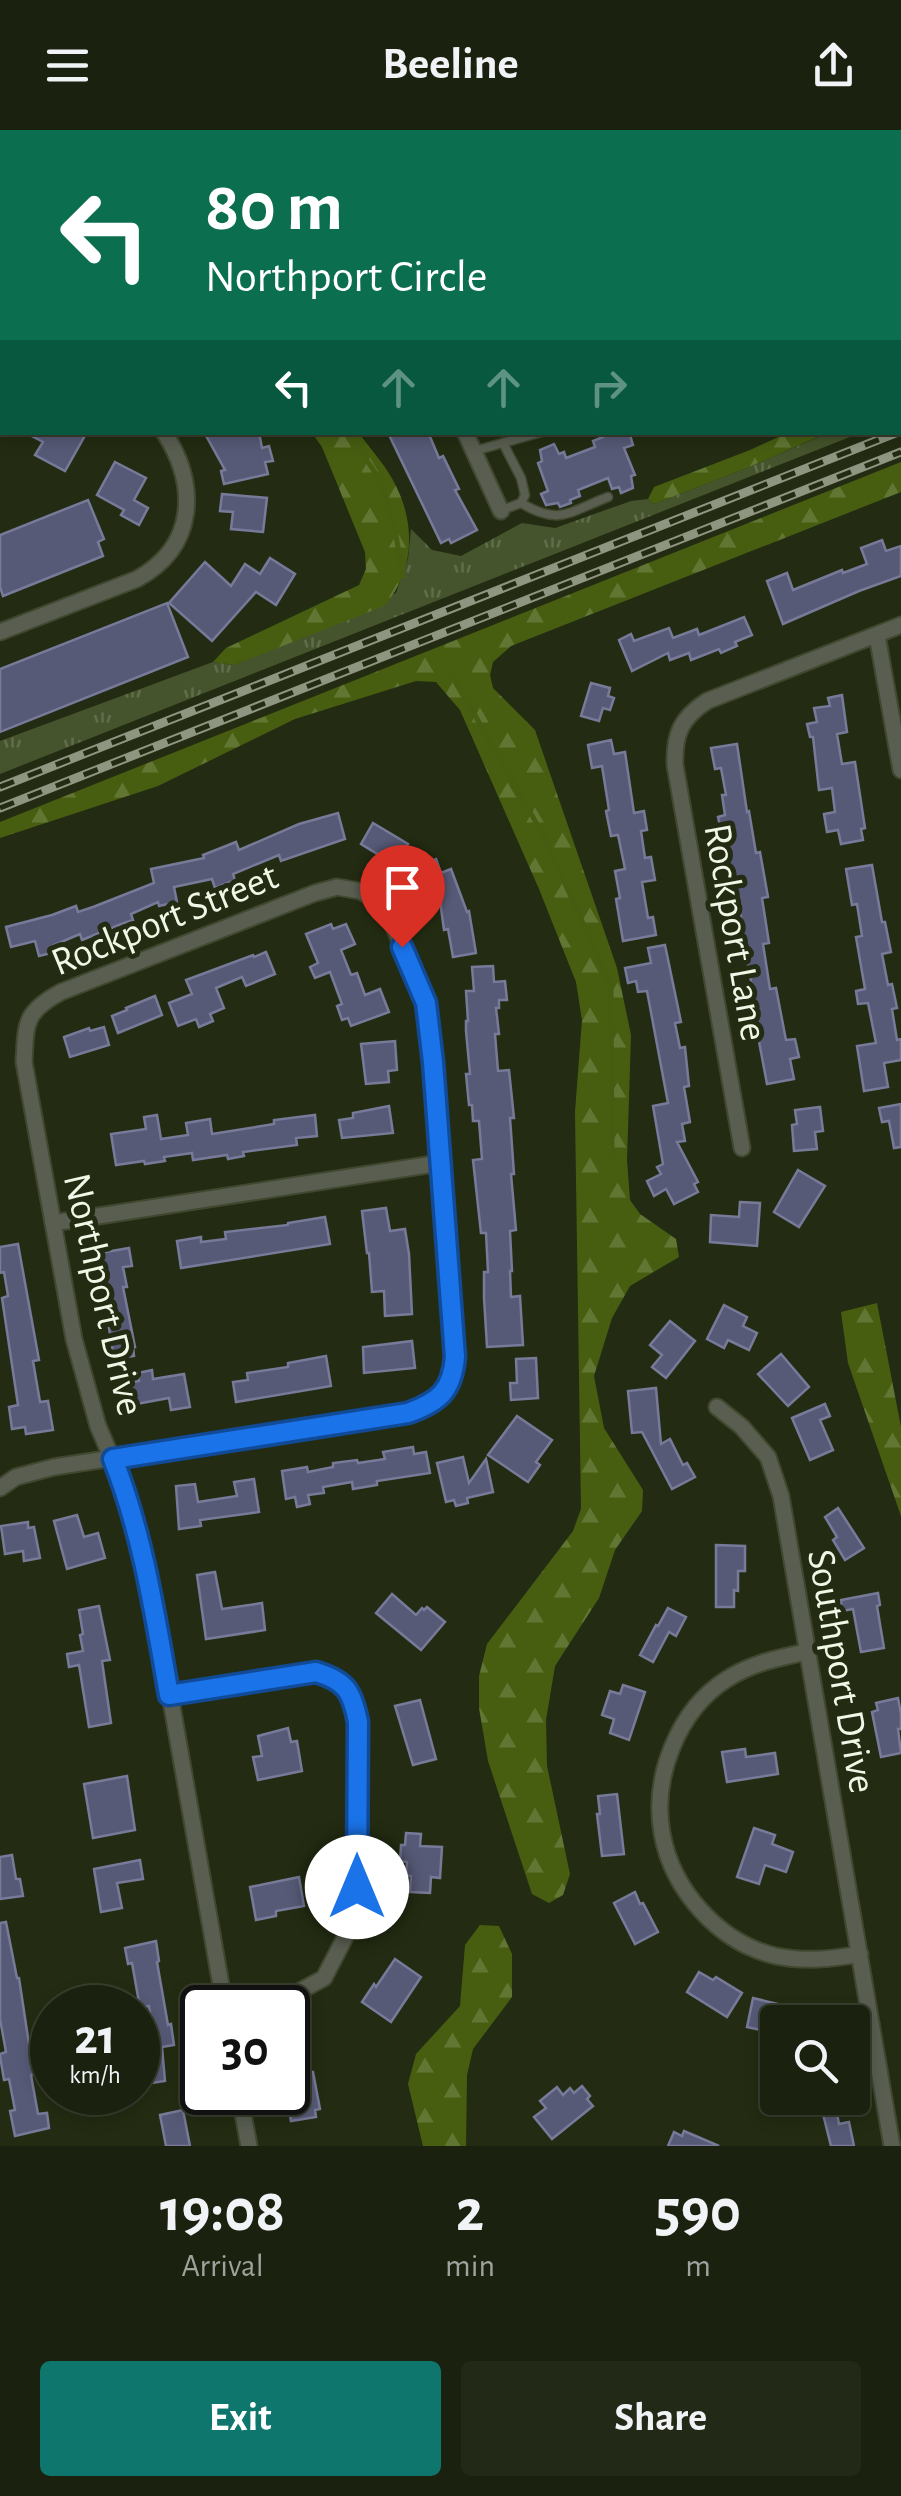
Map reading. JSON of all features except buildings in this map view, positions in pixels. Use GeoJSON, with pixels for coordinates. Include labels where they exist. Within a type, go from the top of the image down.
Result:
{"type":"FeatureCollection","features":[{"type":"Feature","properties":{"kind":"street"},"geometry":{"type":"LineString","coordinates":[[0,632],[137,579],[152,571],[173,548],[186,515],[188,495],[176,451],[166,435]]}},
{"type":"Feature","properties":{"kind":"street"},"geometry":{"type":"LineString","coordinates":[[466,435],[501,511]]}},
{"type":"Feature","properties":{"kind":"street"},"geometry":{"type":"LineString","coordinates":[[901,625],[877,635],[901,770]]}},
{"type":"Feature","properties":{"kind":"street","name":"Rockport Lane"},"geometry":{"type":"LineString","coordinates":[[742,1148],[674,745],[692,711],[707,702],[877,635]]}},
{"type":"Feature","properties":{"kind":"street","name":"Rockport Street"},"geometry":{"type":"LineString","coordinates":[[24,1062],[26,1027],[34,1011],[62,992],[315,893],[338,887],[360,890],[378,902],[390,918],[426,1003],[440,1164]]}},
{"type":"Feature","properties":{"kind":"street","name":"Northport Drive"},"geometry":{"type":"LineString","coordinates":[[24,1062],[74,1339],[98,1426],[124,1487],[150,1580],[220,1985]]}},
{"type":"Feature","properties":{"kind":"street"},"geometry":{"type":"LineString","coordinates":[[0,1488],[16,1477],[54,1467],[408,1413],[428,1406],[445,1392],[453,1376],[455,1357],[440,1164],[53,1223]]}},
{"type":"Feature","properties":{"kind":"street","name":"Southport Drive"},"geometry":{"type":"LineString","coordinates":[[717,1407],[742,1427],[768,1457],[780,1496],[892,2146]]}},
{"type":"Feature","properties":{"kind":"street"},"geometry":{"type":"LineString","coordinates":[[806,1652],[763,1660],[725,1680],[693,1710],[671,1748],[660,1790],[662,1834],[675,1875],[700,1911],[734,1938],[774,1956],[817,1961],[860,1954]]}},
{"type":"Feature","properties":{"kind":"street"},"geometry":{"type":"LineString","coordinates":[[169,1695],[316,1672],[336,1678],[353,1697],[358,1740],[357,1887],[352,1924],[324,1978],[310,1986]]}},
{"type":"Feature","properties":{"kind":"street"},"geometry":{"type":"LineString","coordinates":[[243,2115],[249,2146]]}},
{"type":"Feature","properties":{"kind":"lane"},"geometry":{"type":"LineString","coordinates":[[474,451],[531,435]]}},
{"type":"Feature","properties":{"kind":"lane"},"geometry":{"type":"LineString","coordinates":[[501,511],[520,503],[525,495],[503,443]]}},
{"type":"Feature","properties":{"kind":"lane"},"geometry":{"type":"LineString","coordinates":[[520,503],[540,514],[556,517],[608,498]]}},
{"type":"Feature","properties":{"kind":"green space"},"geometry":{"type":"Polygon","coordinates":[[[313,435],[361,435],[392,479],[409,533],[406,564],[394,593],[384,606],[234,665],[213,662],[226,648],[359,585],[366,569],[365,552],[322,447],[313,435]]]}},
{"type":"Feature","properties":{"kind":"green space"},"geometry":{"type":"Polygon","coordinates":[[[783,435],[822,435],[654,504],[648,499],[654,487],[783,435]]]}},
{"type":"Feature","properties":{"kind":"green space"},"geometry":{"type":"Polygon","coordinates":[[[823,435],[855,435],[0,774],[0,741],[213,662],[234,665],[396,593],[408,559],[411,529],[432,550],[461,556],[522,523],[555,528],[631,501],[648,499],[654,504],[823,435]]]}},
{"type":"Feature","properties":{"kind":"green space"},"geometry":{"type":"Polygon","coordinates":[[[901,462],[901,492],[511,646],[493,662],[493,688],[535,730],[617,968],[631,1035],[627,1160],[630,1200],[640,1214],[676,1239],[679,1257],[630,1286],[612,1318],[594,1376],[604,1428],[643,1490],[642,1511],[615,1550],[599,1598],[555,1666],[546,1720],[547,1766],[570,1874],[563,1895],[549,1903],[532,1894],[488,1761],[479,1708],[479,1676],[487,1644],[573,1531],[581,1509],[575,1112],[582,1020],[576,982],[460,710],[436,682],[416,681],[295,719],[158,786],[0,838],[0,822],[901,462]]]}},
{"type":"Feature","properties":{"kind":"green space"},"geometry":{"type":"Polygon","coordinates":[[[877,1303],[901,1427],[901,1516],[848,1363],[841,1312],[877,1303]]]}},
{"type":"Feature","properties":{"kind":"green space"},"geometry":{"type":"Polygon","coordinates":[[[480,1925],[499,1926],[512,1954],[512,1997],[473,2049],[467,2075],[466,2146],[423,2146],[408,2084],[416,2054],[460,2006],[465,1945],[480,1925]]]}},
{"type":"Feature","properties":{"kind":"waterway"},"geometry":{"type":"LineString","coordinates":[[350,435],[380,480],[403,576]]}},
{"type":"Feature","properties":{"kind":"waterway"},"geometry":{"type":"LineString","coordinates":[[451,673],[542,833],[611,985],[612,1156]]}},
{"type":"Feature","properties":{"kind":"railway"},"geometry":{"type":"LineString","coordinates":[[0,787],[890,435]]}},
{"type":"Feature","properties":{"kind":"railway"},"geometry":{"type":"LineString","coordinates":[[0,808],[901,452]]}},
{"type":"Feature","properties":{"kind":"route"},"geometry":{"type":"LineString","coordinates":[[357,1887],[358,1722],[353,1697],[336,1678],[316,1672],[169,1695],[150,1580],[113,1459],[408,1413],[428,1406],[445,1392],[453,1376],[455,1357],[433,1062],[426,1003],[402,947]]}}]}
